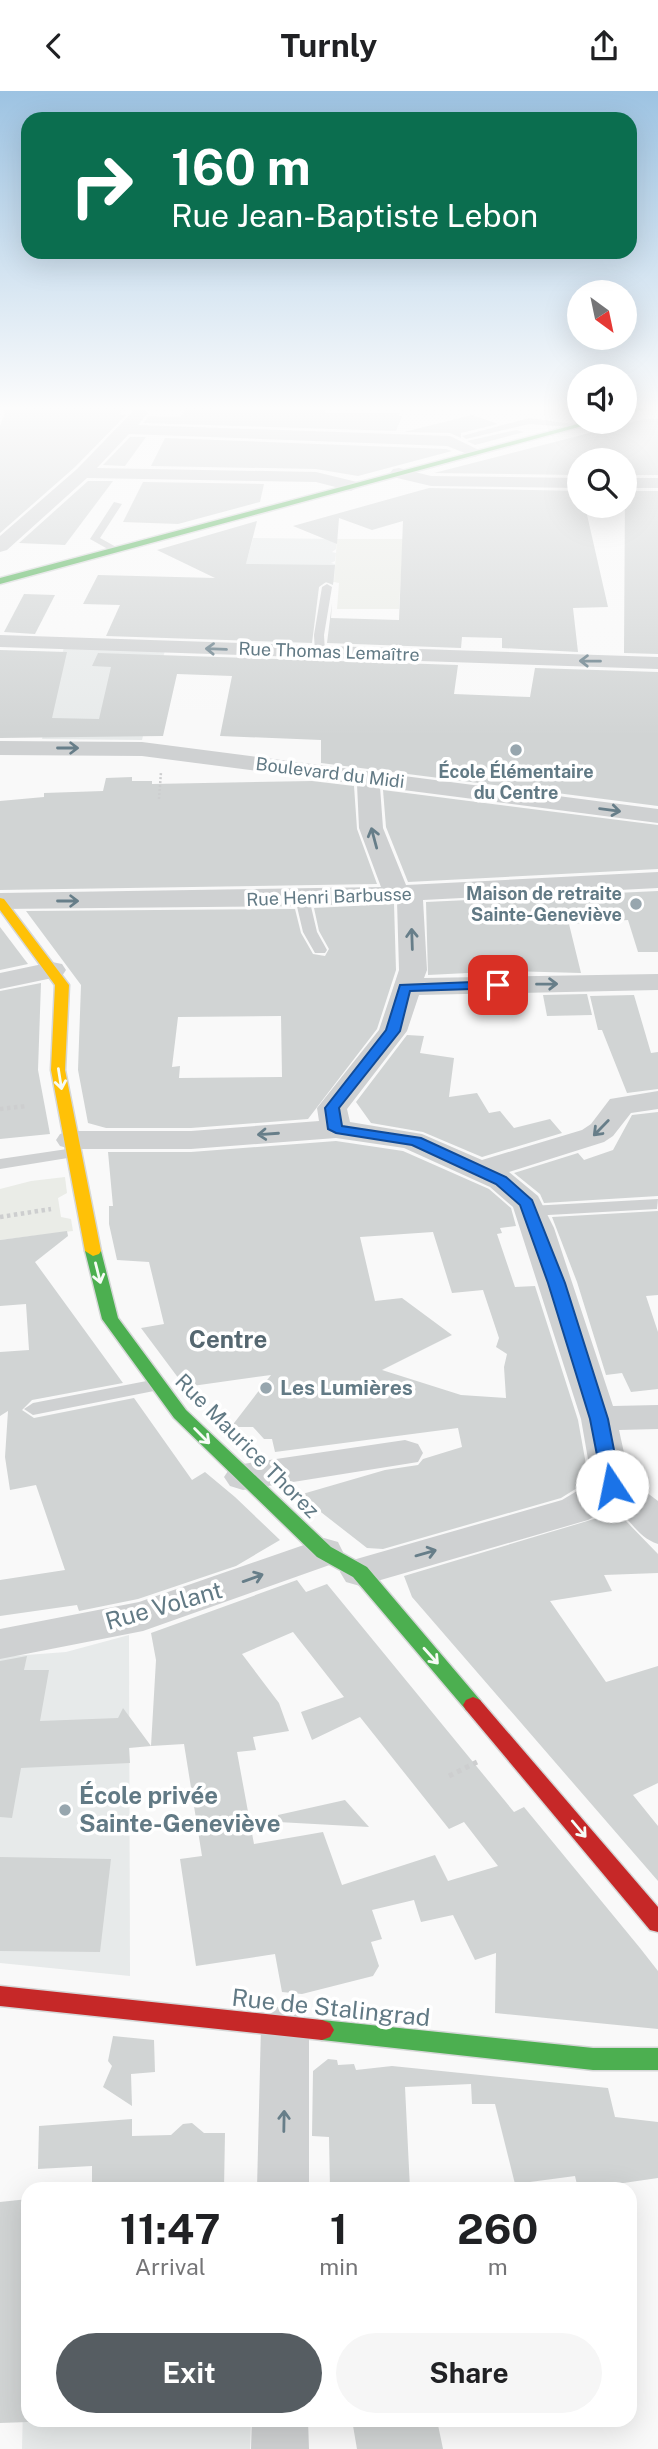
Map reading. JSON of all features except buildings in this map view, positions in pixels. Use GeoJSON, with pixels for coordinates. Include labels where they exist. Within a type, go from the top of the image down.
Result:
{"type":"FeatureCollection","features":[{"type":"Feature","properties":{"kind":"street"},"geometry":{"type":"LineString","coordinates":[[0,546],[33,517]]}},
{"type":"Feature","properties":{"kind":"street"},"geometry":{"type":"LineString","coordinates":[[0,581],[234,517]]}},
{"type":"Feature","properties":{"kind":"street","name":"Rue Thomas Lemaître"},"geometry":{"type":"LineString","coordinates":[[0,642],[658,663]]}},
{"type":"Feature","properties":{"kind":"street","name":"Boulevard du Midi"},"geometry":{"type":"LineString","coordinates":[[0,748],[142,749],[658,816]]}},
{"type":"Feature","properties":{"kind":"street"},"geometry":{"type":"LineString","coordinates":[[336,1129],[332,1108],[393,1031],[413,970],[404,894],[380,857],[371,828],[368,778]]}},
{"type":"Feature","properties":{"kind":"street","name":"Rue Henri Barbusse"},"geometry":{"type":"LineString","coordinates":[[0,901],[161,897],[302,898],[658,880]]}},
{"type":"Feature","properties":{"kind":"street","name":"Rue Maurice Thorez"},"geometry":{"type":"LineString","coordinates":[[0,901],[62,985],[58,1070],[89,1234],[110,1319],[180,1414],[324,1552],[360,1572],[658,1923]]}},
{"type":"Feature","properties":{"kind":"street"},"geometry":{"type":"LineString","coordinates":[[0,981],[52,970]]}},
{"type":"Feature","properties":{"kind":"street"},"geometry":{"type":"LineString","coordinates":[[405,988],[658,982]]}},
{"type":"Feature","properties":{"kind":"street"},"geometry":{"type":"LineString","coordinates":[[482,1170],[593,1136],[602,1130],[621,1105],[658,1100]]}},
{"type":"Feature","properties":{"kind":"street"},"geometry":{"type":"LineString","coordinates":[[73,1147],[336,1129],[416,1142],[482,1170],[515,1190],[530,1211],[599,1419],[642,1507]]}},
{"type":"Feature","properties":{"kind":"street"},"geometry":{"type":"LineString","coordinates":[[599,1419],[658,1417]]}},
{"type":"Feature","properties":{"kind":"street"},"geometry":{"type":"LineString","coordinates":[[243,1477],[405,1453]]}},
{"type":"Feature","properties":{"kind":"street"},"geometry":{"type":"LineString","coordinates":[[360,1572],[575,1510],[597,1499],[642,1507]]}},
{"type":"Feature","properties":{"kind":"street","name":"Rue Volant"},"geometry":{"type":"LineString","coordinates":[[0,1644],[143,1616],[324,1552]]}},
{"type":"Feature","properties":{"kind":"street","name":"Rue de Stalingrad"},"geometry":{"type":"LineString","coordinates":[[0,1996],[593,2059],[658,2059]]}},
{"type":"Feature","properties":{"kind":"street"},"geometry":{"type":"LineString","coordinates":[[283,2182],[285,2026]]}},
{"type":"Feature","properties":{"kind":"street"},"geometry":{"type":"LineString","coordinates":[[280,2427],[280,2449]]}},
{"type":"Feature","properties":{"kind":"lane"},"geometry":{"type":"LineString","coordinates":[[108,517],[95,539],[114,550]]}},
{"type":"Feature","properties":{"kind":"lane"},"geometry":{"type":"LineString","coordinates":[[320,652],[319,635],[327,587]]}},
{"type":"Feature","properties":{"kind":"lane"},"geometry":{"type":"LineString","coordinates":[[302,898],[310,932],[320,950]]}},
{"type":"Feature","properties":{"kind":"lane"},"geometry":{"type":"LineString","coordinates":[[0,1164],[73,1147]]}},
{"type":"Feature","properties":{"kind":"lane"},"geometry":{"type":"LineString","coordinates":[[530,1211],[657,1204]]}},
{"type":"Feature","properties":{"kind":"lane"},"geometry":{"type":"LineString","coordinates":[[33,1409],[157,1385]]}},
{"type":"Feature","properties":{"kind":"path"},"geometry":{"type":"LineString","coordinates":[[0,1109],[27,1106]]}},
{"type":"Feature","properties":{"kind":"path"},"geometry":{"type":"LineString","coordinates":[[0,1217],[85,1204]]}},
{"type":"Feature","properties":{"kind":"path"},"geometry":{"type":"LineString","coordinates":[[449,1776],[479,1761]]}},
{"type":"Feature","properties":{"kind":"shaded area"},"geometry":{"type":"Polygon","coordinates":[[[253,538],[337,539],[336,549],[332,552],[336,553],[335,561],[331,563],[335,564],[334,582],[239,589],[253,538]]]}},
{"type":"Feature","properties":{"kind":"shaded area"},"geometry":{"type":"Polygon","coordinates":[[[337,539],[403,539],[399,609],[337,609],[339,583],[334,582],[337,539]]]}},
{"type":"Feature","properties":{"kind":"shaded area"},"geometry":{"type":"Polygon","coordinates":[[[64,647],[165,650],[142,740],[42,739],[64,647]]]}},
{"type":"Feature","properties":{"kind":"shaded area"},"geometry":{"type":"Polygon","coordinates":[[[65,1177],[67,1193],[58,1198],[61,1217],[71,1219],[73,1231],[0,1240],[0,1189],[31,1181],[65,1177]]]}},
{"type":"Feature","properties":{"kind":"shaded area","name":"École privée Sainte-Geneviève"},"geometry":{"type":"Polygon","coordinates":[[[129,1635],[130,1976],[0,1963],[0,1657],[66,1652],[129,1635]]]}},
{"type":"Feature","properties":{"kind":"shaded area"},"geometry":{"type":"Polygon","coordinates":[[[23,2427],[251,2427],[250,2449],[22,2449],[23,2427]]]}},
{"type":"Feature","properties":{"kind":"traffic: fast"},"geometry":{"type":"LineString","coordinates":[[0,581],[239,517]]}},
{"type":"Feature","properties":{"kind":"traffic: fast"},"geometry":{"type":"LineString","coordinates":[[93,1251],[110,1319],[180,1414],[324,1552],[360,1572],[473,1705]]}},
{"type":"Feature","properties":{"kind":"traffic: fast"},"geometry":{"type":"LineString","coordinates":[[322,2030],[593,2059],[658,2059]]}},
{"type":"Feature","properties":{"kind":"traffic: slow"},"geometry":{"type":"LineString","coordinates":[[0,902],[62,985],[58,1070],[93,1251]]}},
{"type":"Feature","properties":{"kind":"traffic: jam"},"geometry":{"type":"LineString","coordinates":[[473,1705],[658,1923]]}},
{"type":"Feature","properties":{"kind":"traffic: jam"},"geometry":{"type":"LineString","coordinates":[[0,1996],[322,2030]]}},
{"type":"Feature","properties":{"kind":"place","name":"École Élémentaire du Centre"},"geometry":{"type":"Point","coordinates":[516,750]}},
{"type":"Feature","properties":{"kind":"place","name":"Maison de retraite Sainte-Geneviève"},"geometry":{"type":"Point","coordinates":[636,904]}},
{"type":"Feature","properties":{"kind":"place","name":"Les Lumières"},"geometry":{"type":"Point","coordinates":[266,1388]}},
{"type":"Feature","properties":{"kind":"place","name":"École privée Sainte-Geneviève"},"geometry":{"type":"Point","coordinates":[65,1810]}},
{"type":"Feature","properties":{"kind":"district","name":"Centre"},"geometry":{"type":"Point","coordinates":[228,1340]}},
{"type":"Feature","properties":{"kind":"route"},"geometry":{"type":"LineString","coordinates":[[498,985],[405,988],[393,1031],[332,1108],[336,1129],[416,1142],[501,1180],[527,1203],[538,1228],[599,1419],[612,1486]]}}]}
